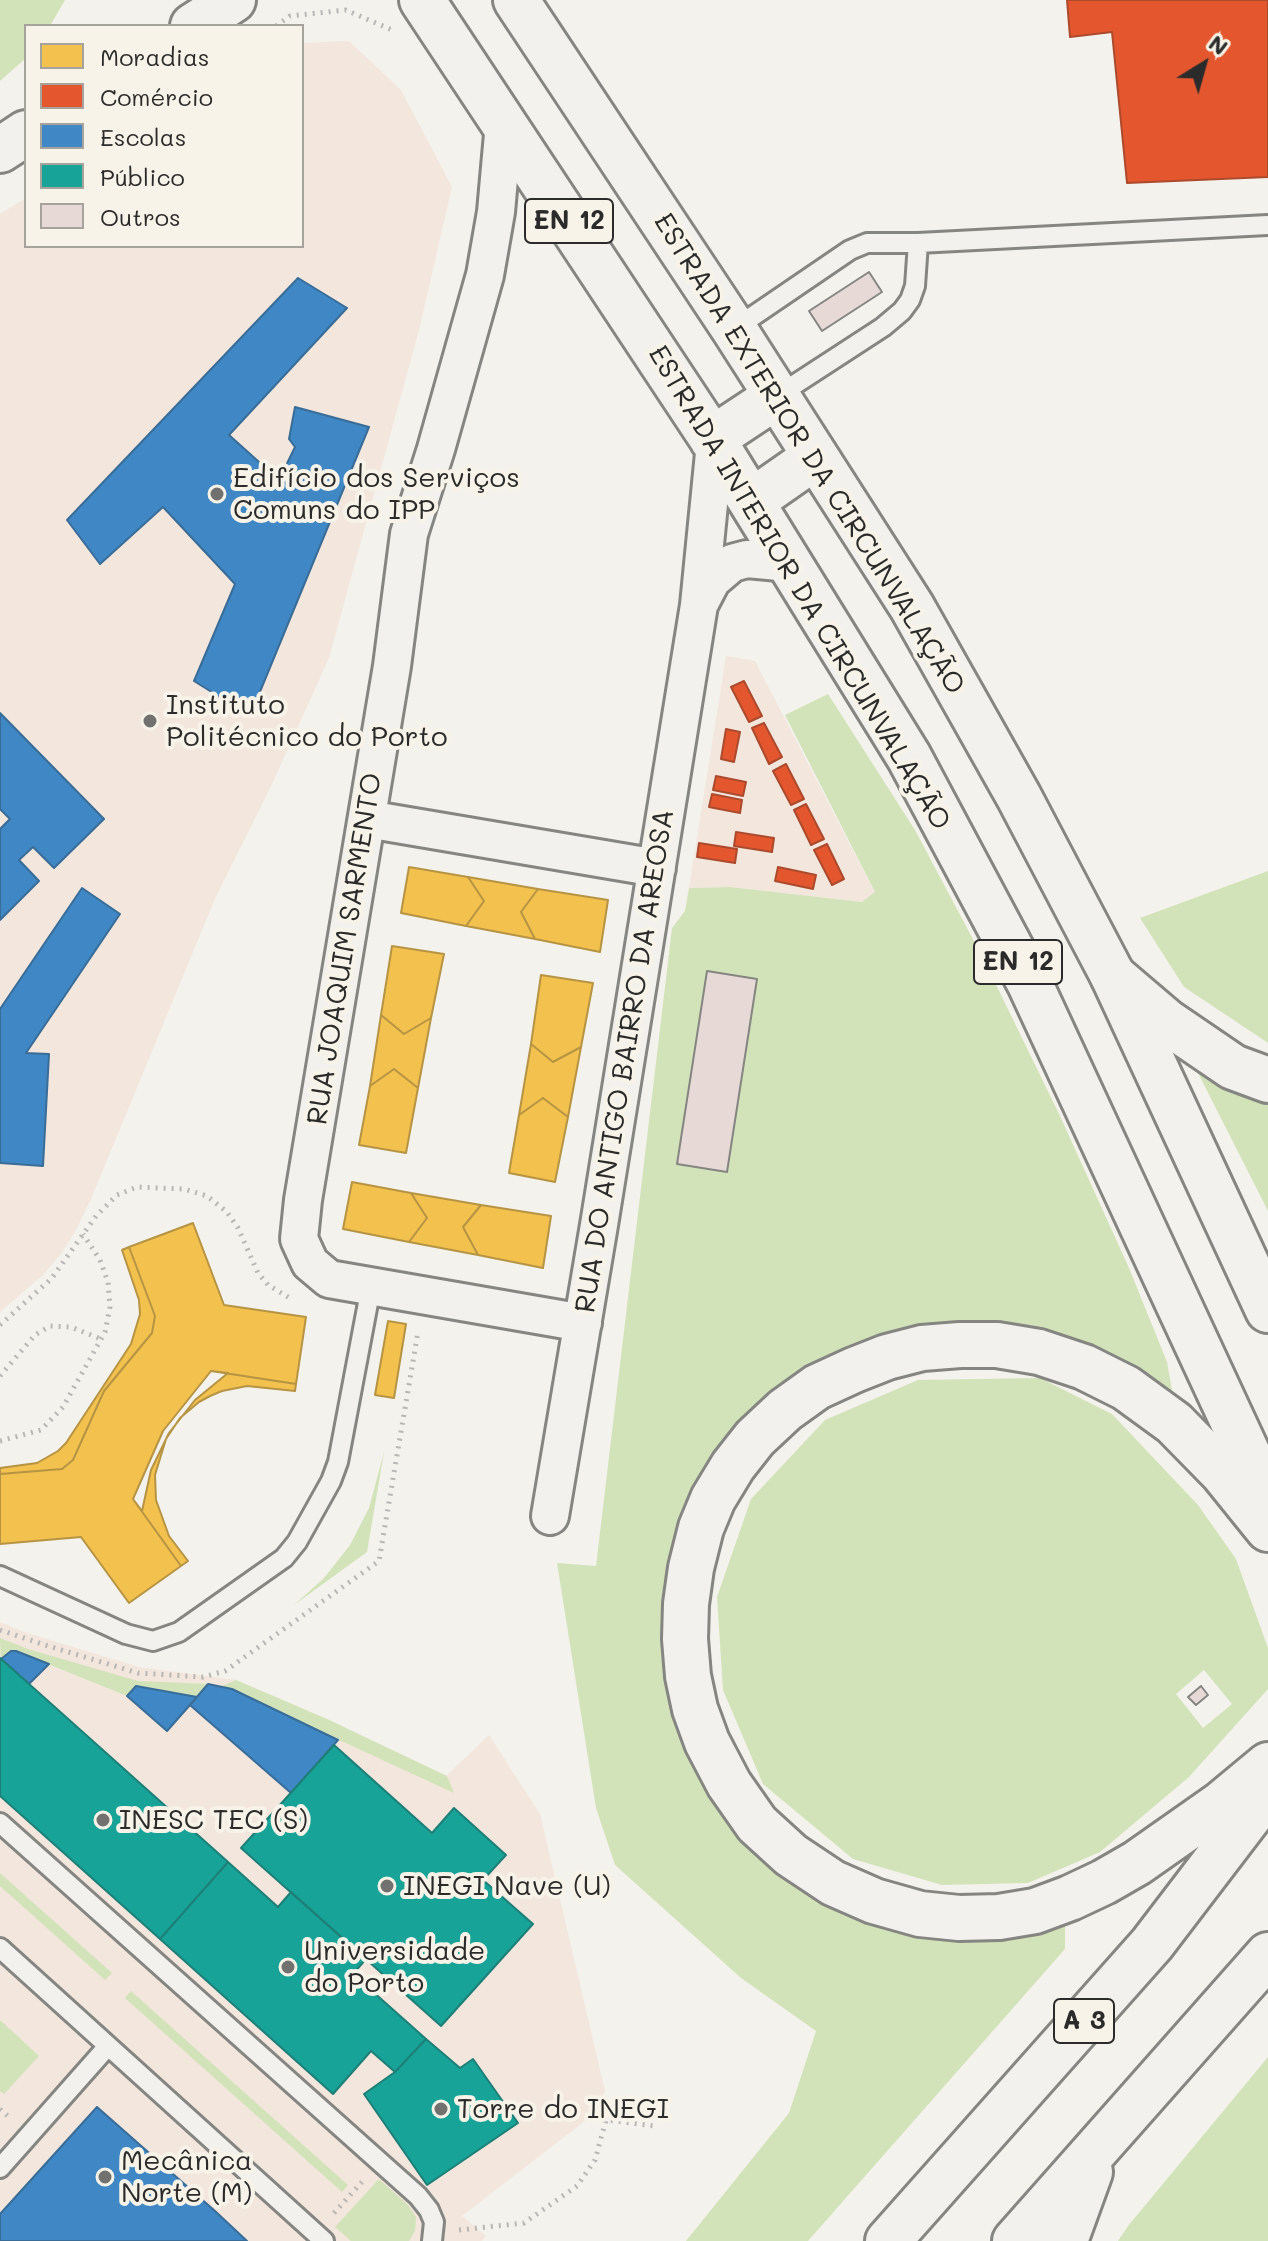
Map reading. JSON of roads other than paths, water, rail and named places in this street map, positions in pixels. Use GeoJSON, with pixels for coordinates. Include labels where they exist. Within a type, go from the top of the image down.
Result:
{"type":"FeatureCollection","features":[{"type":"Feature","properties":{"kind":"main road"},"geometry":{"type":"LineString","coordinates":[[196,24],[233,0]]}},
{"type":"Feature","properties":{"kind":"main road","name":"ESTRADA EXTERIOR DA CIRCUNVALAÇÃO"},"geometry":{"type":"LineString","coordinates":[[516,0],[734,329],[912,607],[1026,811],[1113,976],[1268,1310]]}},
{"type":"Feature","properties":{"kind":"main road","name":"ESTRADA INTERIOR DA CIRCUNVALAÇÃO"},"geometry":{"type":"LineString","coordinates":[[412,17],[504,123],[714,441],[909,757],[1030,984],[1253,1465],[1268,1508]]}},
{"type":"Feature","properties":{"kind":"main road"},"geometry":{"type":"LineString","coordinates":[[0,150],[24,134]]}},
{"type":"Feature","properties":{"kind":"main road"},"geometry":{"type":"LineString","coordinates":[[714,441],[777,396]]}},
{"type":"Feature","properties":{"kind":"main road"},"geometry":{"type":"LineString","coordinates":[[752,501],[815,457]]}},
{"type":"Feature","properties":{"kind":"main road"},"geometry":{"type":"LineString","coordinates":[[1113,976],[1167,1022],[1233,1067],[1268,1080]]}},
{"type":"Feature","properties":{"kind":"main road"},"geometry":{"type":"LineString","coordinates":[[1268,1529],[1222,1472],[1174,1423],[1126,1388],[1084,1367],[1039,1352],[997,1345],[922,1348],[887,1357],[817,1387],[785,1410],[755,1438],[713,1499],[701,1528],[691,1568],[685,1639],[695,1709],[707,1742],[729,1784],[757,1824],[791,1855],[833,1883],[874,1901],[920,1914],[959,1918],[999,1917],[1035,1911],[1070,1898],[1137,1863],[1221,1804],[1268,1765]]}},
{"type":"Feature","properties":{"kind":"main road","name":"A 3"},"geometry":{"type":"LineString","coordinates":[[888,2241],[1152,1944],[1268,1792]]}},
{"type":"Feature","properties":{"kind":"main road"},"geometry":{"type":"LineString","coordinates":[[1015,2241],[1268,1955]]}},
{"type":"Feature","properties":{"kind":"main road"},"geometry":{"type":"LineString","coordinates":[[1065,2241],[1100,2146]]}},
{"type":"Feature","properties":{"kind":"street","name":"RUA JOAQUIM SARMENTO"},"geometry":{"type":"LineString","coordinates":[[504,123],[496,212],[485,275],[409,534],[392,666],[299,1239],[310,1263],[329,1279],[583,1323]]}},
{"type":"Feature","properties":{"kind":"street","name":"RUA DO ANTIGO BAIRRO DA AREOSA"},"geometry":{"type":"LineString","coordinates":[[550,1516],[699,605],[714,441]]}},
{"type":"Feature","properties":{"kind":"street","name":"RUA DO ANTIGO BAIRRO DA AREOSA"},"geometry":{"type":"LineString","coordinates":[[699,605],[712,580],[732,563],[747,559],[790,563]]}},
{"type":"Feature","properties":{"kind":"street"},"geometry":{"type":"LineString","coordinates":[[367,819],[657,868]]}},
{"type":"Feature","properties":{"kind":"lane"},"geometry":{"type":"LineString","coordinates":[[734,329],[850,250],[867,243],[1268,225]]}},
{"type":"Feature","properties":{"kind":"lane"},"geometry":{"type":"LineString","coordinates":[[777,396],[883,327],[902,311],[915,286],[918,243]]}},
{"type":"Feature","properties":{"kind":"lane"},"geometry":{"type":"LineString","coordinates":[[0,1576],[126,1634],[153,1641],[179,1632],[284,1558],[297,1542],[331,1481],[338,1462],[371,1287]]}},
{"type":"Feature","properties":{"kind":"lane"},"geometry":{"type":"LineString","coordinates":[[0,1823],[46,1852],[418,2196],[434,2222],[433,2237]]}},
{"type":"Feature","properties":{"kind":"lane"},"geometry":{"type":"LineString","coordinates":[[0,1948],[320,2237]]}},
{"type":"Feature","properties":{"kind":"lane"},"geometry":{"type":"LineString","coordinates":[[0,2168],[108,2046]]}},
{"type":"Feature","properties":{"kind":"place","name":"Edifício dos Serviços Comuns do IPP"},"geometry":{"type":"Point","coordinates":[217,494]}},
{"type":"Feature","properties":{"kind":"place","name":"Instituto Politécnico do Porto"},"geometry":{"type":"Point","coordinates":[150,721]}},
{"type":"Feature","properties":{"kind":"place","name":"INESC TEC (S)"},"geometry":{"type":"Point","coordinates":[103,1820]}},
{"type":"Feature","properties":{"kind":"place","name":"INEGI Nave (U)"},"geometry":{"type":"Point","coordinates":[387,1886]}},
{"type":"Feature","properties":{"kind":"place","name":"Universidade do Porto"},"geometry":{"type":"Point","coordinates":[288,1967]}},
{"type":"Feature","properties":{"kind":"place","name":"Torre do INEGI"},"geometry":{"type":"Point","coordinates":[441,2109]}},
{"type":"Feature","properties":{"kind":"place","name":"Mecânica Norte (M)"},"geometry":{"type":"Point","coordinates":[105,2177]}}]}
